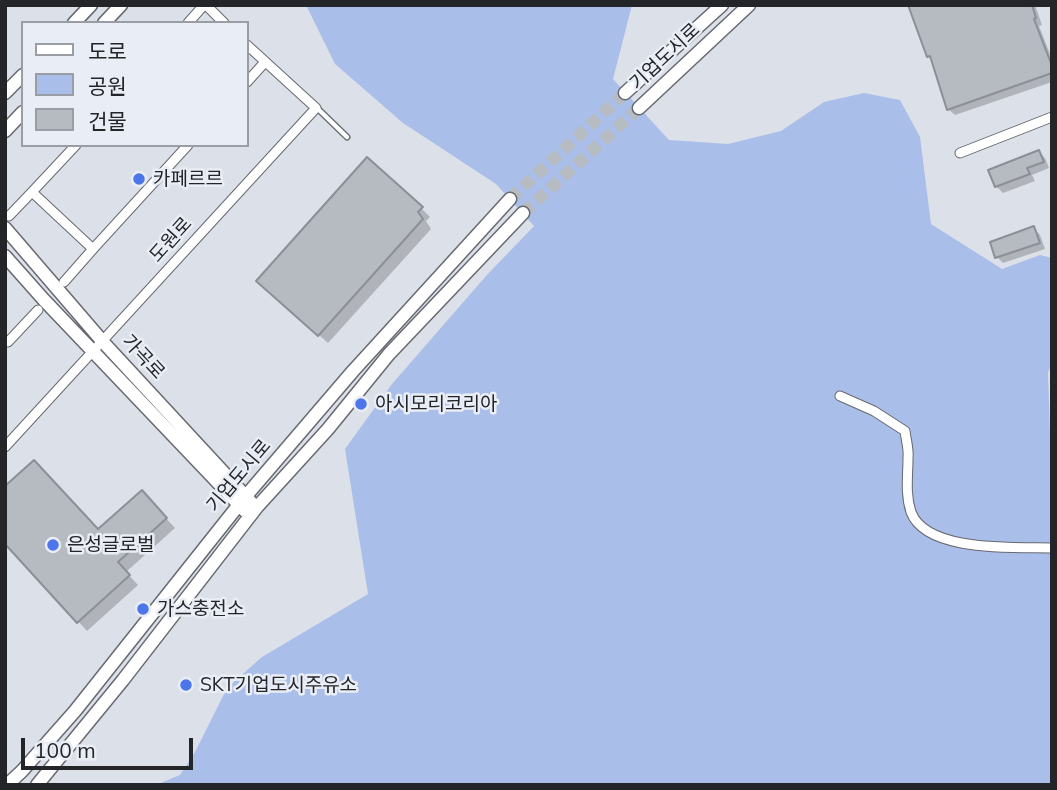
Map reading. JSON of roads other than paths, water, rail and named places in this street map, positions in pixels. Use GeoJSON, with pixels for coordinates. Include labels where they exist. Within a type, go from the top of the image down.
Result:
{"type":"FeatureCollection","features":[{"type":"Feature","properties":{"kind":"street"},"geometry":{"type":"LineString","coordinates":[[76,21],[91,5]]}},
{"type":"Feature","properties":{"kind":"street"},"geometry":{"type":"LineString","coordinates":[[106,21],[121,5]]}},
{"type":"Feature","properties":{"kind":"street"},"geometry":{"type":"LineString","coordinates":[[190,21],[205,5],[222,21]]}},
{"type":"Feature","properties":{"kind":"street","name":"기업도시로"},"geometry":{"type":"LineString","coordinates":[[625,93],[722,5]]}},
{"type":"Feature","properties":{"kind":"street","name":"기업도시로"},"geometry":{"type":"LineString","coordinates":[[639,108],[749,5]]}},
{"type":"Feature","properties":{"kind":"street"},"geometry":{"type":"LineString","coordinates":[[248,45],[316,108]]}},
{"type":"Feature","properties":{"kind":"street"},"geometry":{"type":"LineString","coordinates":[[248,81],[265,62]]}},
{"type":"Feature","properties":{"kind":"street"},"geometry":{"type":"LineString","coordinates":[[5,93],[21,77]]}},
{"type":"Feature","properties":{"kind":"street","name":"도원로"},"geometry":{"type":"LineString","coordinates":[[93,352],[316,108]]}},
{"type":"Feature","properties":{"kind":"street"},"geometry":{"type":"LineString","coordinates":[[5,131],[21,114]]}},
{"type":"Feature","properties":{"kind":"street"},"geometry":{"type":"LineString","coordinates":[[960,153],[1052,117]]}},
{"type":"Feature","properties":{"kind":"street"},"geometry":{"type":"LineString","coordinates":[[7,222],[74,147]]}},
{"type":"Feature","properties":{"kind":"street"},"geometry":{"type":"LineString","coordinates":[[64,282],[186,147]]}},
{"type":"Feature","properties":{"kind":"street"},"geometry":{"type":"LineString","coordinates":[[32,192],[93,249]]}},
{"type":"Feature","properties":{"kind":"street","name":"기업도시로"},"geometry":{"type":"LineString","coordinates":[[7,785],[75,711],[242,501],[353,371],[510,199]]}},
{"type":"Feature","properties":{"kind":"street","name":"기업도시로"},"geometry":{"type":"LineString","coordinates":[[37,785],[123,680],[253,511],[328,429],[389,354],[523,213]]}},
{"type":"Feature","properties":{"kind":"street","name":"가곡로"},"geometry":{"type":"LineString","coordinates":[[7,222],[103,342],[242,501]]}},
{"type":"Feature","properties":{"kind":"street","name":"가곡로"},"geometry":{"type":"LineString","coordinates":[[5,256],[93,352],[253,511]]}},
{"type":"Feature","properties":{"kind":"street"},"geometry":{"type":"LineString","coordinates":[[6,342],[38,310]]}},
{"type":"Feature","properties":{"kind":"street"},"geometry":{"type":"LineString","coordinates":[[5,447],[93,352]]}},
{"type":"Feature","properties":{"kind":"street"},"geometry":{"type":"LineString","coordinates":[[839,396],[874,411],[905,431],[909,455],[906,484],[911,514],[923,527],[945,539],[973,547],[1052,548]]}},
{"type":"Feature","properties":{"kind":"lane"},"geometry":{"type":"LineString","coordinates":[[316,108],[347,137]]}},
{"type":"Feature","properties":{"kind":"tunnel"},"geometry":{"type":"LineString","coordinates":[[510,199],[625,93]]}},
{"type":"Feature","properties":{"kind":"tunnel"},"geometry":{"type":"LineString","coordinates":[[523,213],[639,108]]}},
{"type":"Feature","properties":{"kind":"place","name":"카페르르"},"geometry":{"type":"Point","coordinates":[139,179]}},
{"type":"Feature","properties":{"kind":"place","name":"아시모리코리아"},"geometry":{"type":"Point","coordinates":[361,404]}},
{"type":"Feature","properties":{"kind":"place","name":"은성글로벌"},"geometry":{"type":"Point","coordinates":[53,545]}},
{"type":"Feature","properties":{"kind":"place","name":"가스충전소"},"geometry":{"type":"Point","coordinates":[143,609]}},
{"type":"Feature","properties":{"kind":"place","name":"SKT기업도시주유소"},"geometry":{"type":"Point","coordinates":[186,685]}}]}
